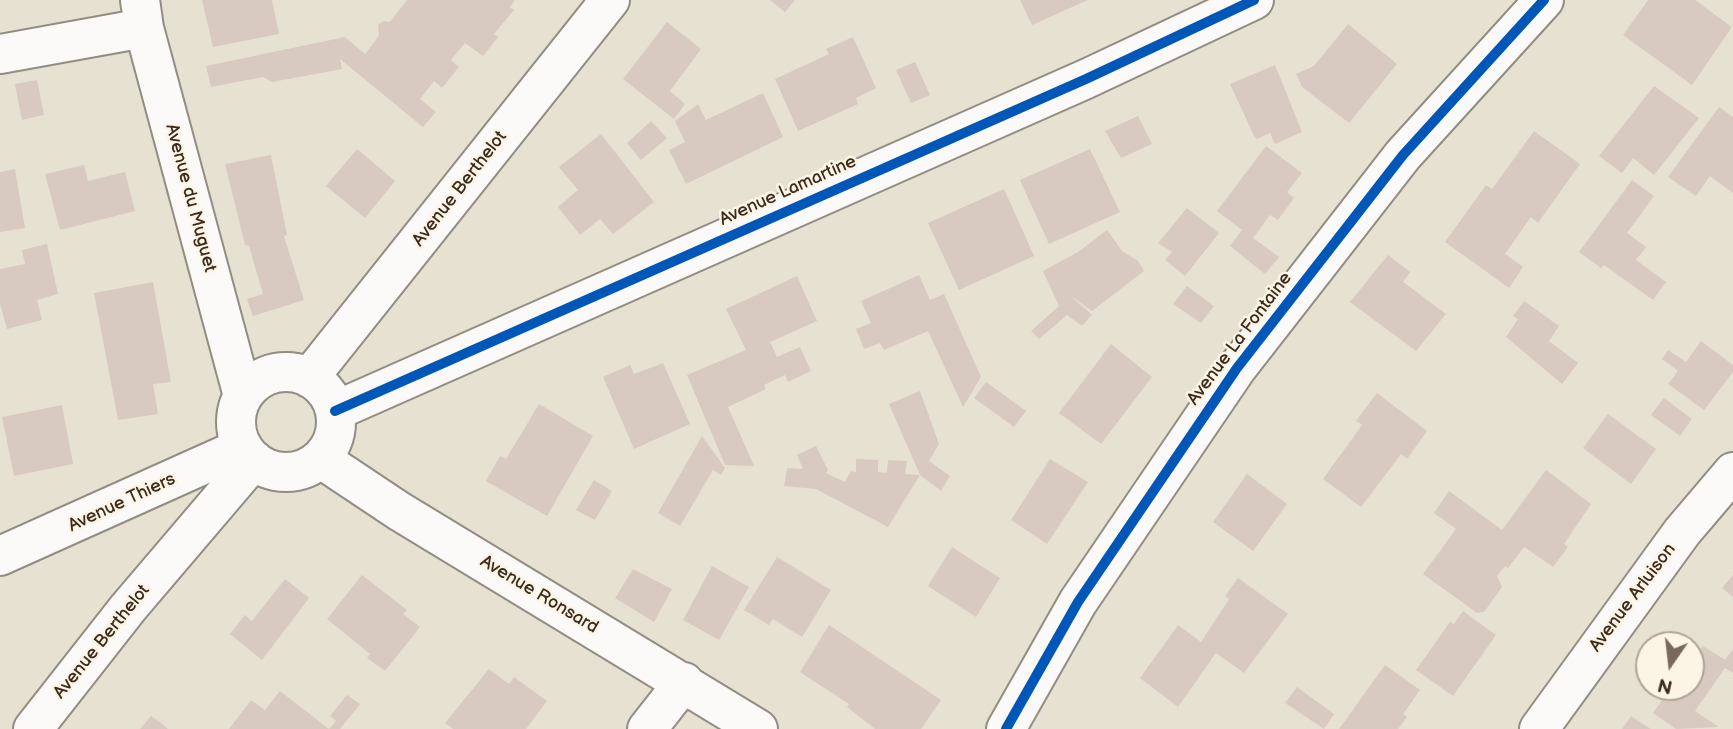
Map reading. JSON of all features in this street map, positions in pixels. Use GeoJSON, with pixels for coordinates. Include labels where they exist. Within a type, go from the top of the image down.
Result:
{"type":"FeatureCollection","features":[{"type":"Feature","properties":{"kind":"street","name":"Avenue Berthelot"},"geometry":{"type":"LineString","coordinates":[[309,378],[610,0]]}},
{"type":"Feature","properties":{"kind":"street","name":"Avenue Lamartine"},"geometry":{"type":"LineString","coordinates":[[335,411],[1086,79],[1254,0]]}},
{"type":"Feature","properties":{"kind":"street","name":"Avenue La Fontaine"},"geometry":{"type":"LineString","coordinates":[[1006,729],[1078,602],[1237,368],[1404,155],[1544,0]]}},
{"type":"Feature","properties":{"kind":"street"},"geometry":{"type":"LineString","coordinates":[[0,54],[142,14]]}},
{"type":"Feature","properties":{"kind":"street","name":"Avenue du Muguet"},"geometry":{"type":"LineString","coordinates":[[142,14],[243,396]]}},
{"type":"Feature","properties":{"kind":"street"},"geometry":{"type":"LineString","coordinates":[[295,373],[309,378],[328,395],[335,411],[335,434],[321,459],[295,471],[280,472],[266,468],[248,454],[235,422],[243,396],[266,377],[295,373]]}},
{"type":"Feature","properties":{"kind":"street","name":"Avenue Berthelot"},"geometry":{"type":"LineString","coordinates":[[33,729],[248,454]]}},
{"type":"Feature","properties":{"kind":"street","name":"Avenue Thiers"},"geometry":{"type":"LineString","coordinates":[[0,556],[248,454]]}},
{"type":"Feature","properties":{"kind":"street","name":"Avenue Ronsard"},"geometry":{"type":"LineString","coordinates":[[321,459],[399,511],[758,729]]}},
{"type":"Feature","properties":{"kind":"street","name":"Avenue Arluison"},"geometry":{"type":"LineString","coordinates":[[1539,729],[1682,533],[1733,472]]}},
{"type":"Feature","properties":{"kind":"street"},"geometry":{"type":"LineString","coordinates":[[647,729],[684,682]]}},
{"type":"Feature","properties":{"kind":"building"},"geometry":{"type":"Polygon","coordinates":[[[202,0],[272,0],[279,34],[213,47],[202,0]]]}},
{"type":"Feature","properties":{"kind":"building"},"geometry":{"type":"Polygon","coordinates":[[[407,0],[515,0],[510,7],[514,10],[494,34],[498,37],[483,56],[465,43],[451,60],[459,67],[442,88],[434,81],[420,99],[436,112],[423,127],[340,59],[342,69],[272,82],[263,77],[211,87],[206,66],[345,37],[365,54],[379,36],[378,25],[383,21],[390,22],[407,0]]]}},
{"type":"Feature","properties":{"kind":"building"},"geometry":{"type":"Polygon","coordinates":[[[770,0],[795,0],[785,12],[770,0]]]}},
{"type":"Feature","properties":{"kind":"building"},"geometry":{"type":"Polygon","coordinates":[[[1020,0],[1088,0],[1032,25],[1020,0]]]}},
{"type":"Feature","properties":{"kind":"building"},"geometry":{"type":"Polygon","coordinates":[[[1648,0],[1695,0],[1732,27],[1692,85],[1623,35],[1648,0]]]}},
{"type":"Feature","properties":{"kind":"building"},"geometry":{"type":"Polygon","coordinates":[[[667,22],[701,49],[670,91],[685,104],[674,119],[623,79],[667,22]]]}},
{"type":"Feature","properties":{"kind":"building"},"geometry":{"type":"Polygon","coordinates":[[[1348,24],[1397,64],[1349,123],[1302,87],[1296,74],[1314,66],[1348,24]]]}},
{"type":"Feature","properties":{"kind":"building"},"geometry":{"type":"Polygon","coordinates":[[[853,37],[876,88],[856,98],[858,104],[798,131],[775,79],[829,54],[826,49],[853,37]]]}},
{"type":"Feature","properties":{"kind":"building"},"geometry":{"type":"Polygon","coordinates":[[[915,62],[930,95],[911,103],[896,70],[915,62]]]}},
{"type":"Feature","properties":{"kind":"building"},"geometry":{"type":"Polygon","coordinates":[[[1275,65],[1302,132],[1275,144],[1270,133],[1257,139],[1254,136],[1230,84],[1275,65]]]}},
{"type":"Feature","properties":{"kind":"building"},"geometry":{"type":"Polygon","coordinates":[[[37,80],[44,115],[22,120],[15,84],[37,80]]]}},
{"type":"Feature","properties":{"kind":"building"},"geometry":{"type":"Polygon","coordinates":[[[1654,86],[1699,118],[1654,175],[1633,158],[1622,173],[1599,156],[1654,86]]]}},
{"type":"Feature","properties":{"kind":"building"},"geometry":{"type":"Polygon","coordinates":[[[763,93],[783,137],[686,184],[669,150],[685,142],[675,121],[698,104],[706,120],[763,93]]]}},
{"type":"Feature","properties":{"kind":"building"},"geometry":{"type":"Polygon","coordinates":[[[1719,107],[1733,117],[1733,193],[1710,176],[1696,196],[1668,177],[1719,107]]]}},
{"type":"Feature","properties":{"kind":"building"},"geometry":{"type":"Polygon","coordinates":[[[1138,116],[1152,144],[1121,158],[1105,131],[1138,116]]]}},
{"type":"Feature","properties":{"kind":"building"},"geometry":{"type":"Polygon","coordinates":[[[651,121],[667,138],[641,160],[627,143],[651,121]]]}},
{"type":"Feature","properties":{"kind":"building"},"geometry":{"type":"Polygon","coordinates":[[[1534,131],[1580,164],[1538,223],[1531,217],[1505,254],[1523,267],[1509,288],[1445,242],[1486,185],[1492,189],[1534,131]]]}},
{"type":"Feature","properties":{"kind":"building"},"geometry":{"type":"Polygon","coordinates":[[[601,134],[654,202],[613,234],[600,219],[580,235],[558,207],[578,190],[559,167],[601,134]]]}},
{"type":"Feature","properties":{"kind":"building"},"geometry":{"type":"Polygon","coordinates":[[[1266,146],[1302,173],[1287,192],[1294,198],[1278,220],[1270,215],[1253,238],[1279,257],[1265,274],[1230,246],[1242,230],[1217,211],[1266,146]]]}},
{"type":"Feature","properties":{"kind":"building"},"geometry":{"type":"Polygon","coordinates":[[[357,149],[395,181],[365,218],[326,186],[357,149]]]}},
{"type":"Feature","properties":{"kind":"building"},"geometry":{"type":"Polygon","coordinates":[[[1090,149],[1120,212],[1049,244],[1020,180],[1090,149]]]}},
{"type":"Feature","properties":{"kind":"building"},"geometry":{"type":"Polygon","coordinates":[[[271,155],[287,235],[284,236],[304,300],[253,316],[247,299],[263,294],[249,246],[245,245],[225,164],[271,155]]]}},
{"type":"Feature","properties":{"kind":"building"},"geometry":{"type":"Polygon","coordinates":[[[84,165],[88,181],[125,172],[135,211],[60,230],[45,174],[84,165]]]}},
{"type":"Feature","properties":{"kind":"building"},"geometry":{"type":"Polygon","coordinates":[[[15,169],[25,228],[0,232],[0,172],[15,169]]]}},
{"type":"Feature","properties":{"kind":"building"},"geometry":{"type":"Polygon","coordinates":[[[1632,180],[1654,196],[1627,233],[1646,247],[1636,260],[1666,282],[1653,300],[1604,265],[1601,268],[1579,252],[1632,180]]]}},
{"type":"Feature","properties":{"kind":"building"},"geometry":{"type":"Polygon","coordinates":[[[1004,189],[1034,256],[959,290],[928,223],[1004,189]]]}},
{"type":"Feature","properties":{"kind":"building"},"geometry":{"type":"Polygon","coordinates":[[[1187,208],[1219,233],[1185,276],[1165,260],[1172,252],[1158,243],[1187,208]]]}},
{"type":"Feature","properties":{"kind":"building"},"geometry":{"type":"Polygon","coordinates":[[[1107,230],[1122,251],[1138,261],[1144,271],[1092,311],[1071,296],[1092,315],[1082,326],[1067,315],[1039,339],[1031,331],[1059,306],[1043,271],[1078,252],[1107,230]]]}},
{"type":"Feature","properties":{"kind":"building"},"geometry":{"type":"Polygon","coordinates":[[[47,244],[58,294],[37,300],[42,320],[7,329],[0,304],[0,269],[25,264],[22,250],[47,244]]]}},
{"type":"Feature","properties":{"kind":"building"},"geometry":{"type":"Polygon","coordinates":[[[1388,255],[1410,272],[1403,282],[1446,314],[1416,351],[1350,302],[1388,255]]]}},
{"type":"Feature","properties":{"kind":"building"},"geometry":{"type":"Polygon","coordinates":[[[919,275],[930,300],[944,294],[981,377],[963,407],[928,331],[884,350],[880,343],[864,349],[856,329],[871,323],[861,301],[919,275]]]}},
{"type":"Feature","properties":{"kind":"building"},"geometry":{"type":"Polygon","coordinates":[[[797,276],[817,321],[770,342],[777,357],[800,347],[811,371],[788,382],[785,375],[764,385],[766,389],[728,407],[754,466],[725,465],[687,375],[746,350],[726,309],[797,276]]]}},
{"type":"Feature","properties":{"kind":"building"},"geometry":{"type":"Polygon","coordinates":[[[153,282],[171,382],[153,384],[158,414],[118,420],[94,293],[153,282]]]}},
{"type":"Feature","properties":{"kind":"building"},"geometry":{"type":"Polygon","coordinates":[[[1187,286],[1214,306],[1201,323],[1173,304],[1187,286]]]}},
{"type":"Feature","properties":{"kind":"building"},"geometry":{"type":"Polygon","coordinates":[[[1524,301],[1559,326],[1549,341],[1578,363],[1562,384],[1506,337],[1518,319],[1513,316],[1524,301]]]}},
{"type":"Feature","properties":{"kind":"building"},"geometry":{"type":"Polygon","coordinates":[[[1701,341],[1733,365],[1733,372],[1704,410],[1668,384],[1678,371],[1662,359],[1668,350],[1686,362],[1701,341]]]}},
{"type":"Feature","properties":{"kind":"building"},"geometry":{"type":"Polygon","coordinates":[[[1111,344],[1152,377],[1101,444],[1059,413],[1111,344]]]}},
{"type":"Feature","properties":{"kind":"building"},"geometry":{"type":"Polygon","coordinates":[[[663,363],[690,424],[634,449],[603,377],[630,365],[634,374],[663,363]]]}},
{"type":"Feature","properties":{"kind":"building"},"geometry":{"type":"Polygon","coordinates":[[[986,382],[1026,411],[1014,427],[974,398],[986,382]]]}},
{"type":"Feature","properties":{"kind":"building"},"geometry":{"type":"Polygon","coordinates":[[[920,391],[939,444],[929,461],[950,476],[941,491],[920,475],[889,404],[920,391]]]}},
{"type":"Feature","properties":{"kind":"building"},"geometry":{"type":"Polygon","coordinates":[[[1377,393],[1427,431],[1407,459],[1401,454],[1361,507],[1323,479],[1362,425],[1356,421],[1377,393]]]}},
{"type":"Feature","properties":{"kind":"building"},"geometry":{"type":"Polygon","coordinates":[[[1664,398],[1692,419],[1680,436],[1651,415],[1664,398]]]}},
{"type":"Feature","properties":{"kind":"building"},"geometry":{"type":"Polygon","coordinates":[[[539,404],[593,436],[547,516],[486,481],[500,456],[506,459],[539,404]]]}},
{"type":"Feature","properties":{"kind":"building"},"geometry":{"type":"Polygon","coordinates":[[[62,405],[73,464],[14,476],[2,417],[62,405]]]}},
{"type":"Feature","properties":{"kind":"building"},"geometry":{"type":"Polygon","coordinates":[[[1608,414],[1656,449],[1631,484],[1583,448],[1608,414]]]}},
{"type":"Feature","properties":{"kind":"building"},"geometry":{"type":"Polygon","coordinates":[[[702,436],[725,468],[721,475],[713,470],[680,526],[658,513],[702,436]]]}},
{"type":"Feature","properties":{"kind":"building"},"geometry":{"type":"Polygon","coordinates":[[[816,446],[828,470],[826,473],[845,482],[851,471],[856,472],[856,459],[878,460],[878,472],[887,473],[888,460],[907,461],[905,474],[920,475],[888,527],[816,489],[784,486],[787,468],[803,469],[797,455],[816,446]]]}},
{"type":"Feature","properties":{"kind":"building"},"geometry":{"type":"Polygon","coordinates":[[[1050,459],[1088,482],[1047,544],[1011,520],[1050,459]]]}},
{"type":"Feature","properties":{"kind":"building"},"geometry":{"type":"Polygon","coordinates":[[[1546,470],[1591,504],[1564,544],[1568,547],[1553,567],[1524,547],[1508,568],[1505,566],[1497,576],[1502,587],[1484,612],[1477,613],[1423,574],[1456,529],[1434,513],[1449,491],[1502,530],[1546,470]]]}},
{"type":"Feature","properties":{"kind":"building"},"geometry":{"type":"Polygon","coordinates":[[[1247,474],[1287,504],[1253,551],[1213,522],[1247,474]]]}},
{"type":"Feature","properties":{"kind":"building"},"geometry":{"type":"Polygon","coordinates":[[[594,480],[612,491],[595,520],[576,510],[594,480]]]}},
{"type":"Feature","properties":{"kind":"building"},"geometry":{"type":"Polygon","coordinates":[[[952,547],[1000,578],[976,617],[928,586],[952,547]]]}},
{"type":"Feature","properties":{"kind":"building"},"geometry":{"type":"Polygon","coordinates":[[[777,557],[831,590],[802,637],[773,619],[769,625],[744,610],[777,557]]]}},
{"type":"Feature","properties":{"kind":"building"},"geometry":{"type":"Polygon","coordinates":[[[712,566],[749,587],[719,640],[683,620],[712,566]]]}},
{"type":"Feature","properties":{"kind":"building"},"geometry":{"type":"Polygon","coordinates":[[[633,569],[672,589],[654,622],[615,598],[633,569]]]}},
{"type":"Feature","properties":{"kind":"building"},"geometry":{"type":"Polygon","coordinates":[[[362,575],[407,610],[403,614],[420,627],[385,671],[367,658],[370,654],[327,619],[362,575]]]}},
{"type":"Feature","properties":{"kind":"building"},"geometry":{"type":"Polygon","coordinates":[[[1733,575],[1733,597],[1722,588],[1733,575]]]}},
{"type":"Feature","properties":{"kind":"building"},"geometry":{"type":"Polygon","coordinates":[[[1238,578],[1288,614],[1244,673],[1216,653],[1178,707],[1140,678],[1178,625],[1201,642],[1229,599],[1225,596],[1238,578]]]}},
{"type":"Feature","properties":{"kind":"building"},"geometry":{"type":"Polygon","coordinates":[[[285,579],[309,598],[262,660],[230,634],[245,615],[252,621],[285,579]]]}},
{"type":"Feature","properties":{"kind":"building"},"geometry":{"type":"Polygon","coordinates":[[[1463,611],[1496,635],[1453,696],[1416,670],[1450,622],[1454,624],[1463,611]]]}},
{"type":"Feature","properties":{"kind":"building"},"geometry":{"type":"Polygon","coordinates":[[[829,625],[941,700],[921,729],[875,729],[847,707],[849,704],[800,672],[829,625]]]}},
{"type":"Feature","properties":{"kind":"building"},"geometry":{"type":"Polygon","coordinates":[[[1705,647],[1725,660],[1733,649],[1733,673],[1725,668],[1705,697],[1705,647]]]}},
{"type":"Feature","properties":{"kind":"building"},"geometry":{"type":"Polygon","coordinates":[[[1385,665],[1420,690],[1403,714],[1407,717],[1398,729],[1339,729],[1385,665]]]}},
{"type":"Feature","properties":{"kind":"building"},"geometry":{"type":"Polygon","coordinates":[[[489,669],[509,684],[514,677],[547,701],[526,729],[453,729],[445,723],[489,669]]]}},
{"type":"Feature","properties":{"kind":"building"},"geometry":{"type":"Polygon","coordinates":[[[1297,687],[1334,714],[1324,729],[1285,703],[1297,687]]]}},
{"type":"Feature","properties":{"kind":"building"},"geometry":{"type":"Polygon","coordinates":[[[280,691],[329,729],[229,729],[251,700],[265,710],[280,691]]]}},
{"type":"Feature","properties":{"kind":"building"},"geometry":{"type":"Polygon","coordinates":[[[347,695],[360,704],[340,729],[329,729],[336,721],[330,716],[347,695]]]}},
{"type":"Feature","properties":{"kind":"building"},"geometry":{"type":"Polygon","coordinates":[[[1662,701],[1702,701],[1695,711],[1719,727],[1676,729],[1653,713],[1662,701]]]}},
{"type":"Feature","properties":{"kind":"building"},"geometry":{"type":"Polygon","coordinates":[[[151,716],[160,722],[168,729],[140,729],[151,716]]]}},
{"type":"Feature","properties":{"kind":"building"},"geometry":{"type":"Polygon","coordinates":[[[1631,716],[1651,729],[1622,729],[1631,716]]]}},
{"type":"Feature","properties":{"kind":"cycle path"},"geometry":{"type":"LineString","coordinates":[[335,411],[1086,79],[1254,0]]}},
{"type":"Feature","properties":{"kind":"cycle path"},"geometry":{"type":"LineString","coordinates":[[1006,729],[1078,602],[1237,368],[1403,155],[1544,0]]}}]}
